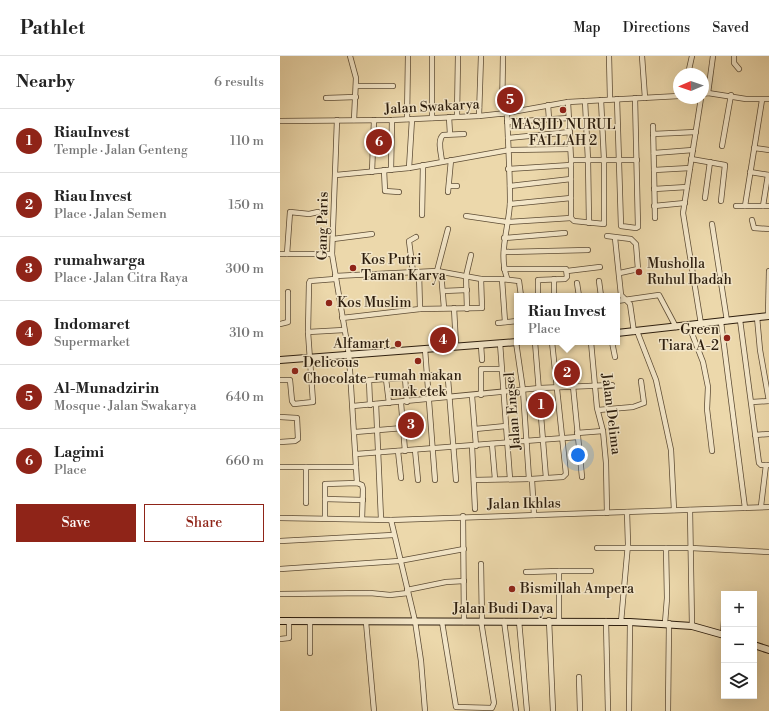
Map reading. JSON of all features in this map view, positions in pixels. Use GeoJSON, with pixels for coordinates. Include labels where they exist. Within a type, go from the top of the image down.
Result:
{"type":"FeatureCollection","features":[{"type":"Feature","properties":{"kind":"street"},"geometry":{"type":"LineString","coordinates":[[350,56],[356,78],[354,120]]}},
{"type":"Feature","properties":{"kind":"street"},"geometry":{"type":"LineString","coordinates":[[408,56],[409,168]]}},
{"type":"Feature","properties":{"kind":"street"},"geometry":{"type":"LineString","coordinates":[[432,56],[432,118]]}},
{"type":"Feature","properties":{"kind":"street"},"geometry":{"type":"LineString","coordinates":[[457,116],[458,56]]}},
{"type":"Feature","properties":{"kind":"street"},"geometry":{"type":"LineString","coordinates":[[479,116],[481,56]]}},
{"type":"Feature","properties":{"kind":"street"},"geometry":{"type":"LineString","coordinates":[[503,56],[504,114],[507,122],[509,150],[508,169],[510,186],[510,204],[504,238],[505,322]]}},
{"type":"Feature","properties":{"kind":"street"},"geometry":{"type":"LineString","coordinates":[[609,56],[610,98]]}},
{"type":"Feature","properties":{"kind":"street"},"geometry":{"type":"LineString","coordinates":[[642,56],[645,98]]}},
{"type":"Feature","properties":{"kind":"street"},"geometry":{"type":"LineString","coordinates":[[689,68],[692,56]]}},
{"type":"Feature","properties":{"kind":"street"},"geometry":{"type":"LineString","coordinates":[[709,75],[713,56]]}},
{"type":"Feature","properties":{"kind":"street"},"geometry":{"type":"LineString","coordinates":[[734,56],[734,63],[739,69]]}},
{"type":"Feature","properties":{"kind":"street"},"geometry":{"type":"LineString","coordinates":[[356,86],[392,86]]}},
{"type":"Feature","properties":{"kind":"street"},"geometry":{"type":"LineString","coordinates":[[709,94],[731,95],[762,100],[769,99]]}},
{"type":"Feature","properties":{"kind":"street"},"geometry":{"type":"LineString","coordinates":[[722,146],[731,95]]}},
{"type":"Feature","properties":{"kind":"street","name":"Jalan Swakarya"},"geometry":{"type":"LineString","coordinates":[[280,121],[392,120],[479,116],[504,114],[568,102],[610,98],[673,96]]}},
{"type":"Feature","properties":{"kind":"street"},"geometry":{"type":"LineString","coordinates":[[326,98],[356,97]]}},
{"type":"Feature","properties":{"kind":"street"},"geometry":{"type":"LineString","coordinates":[[617,98],[621,226],[636,228],[638,227],[635,98]]}},
{"type":"Feature","properties":{"kind":"street"},"geometry":{"type":"LineString","coordinates":[[466,216],[507,222],[571,218],[574,221],[602,225],[605,222],[604,160],[600,100]]}},
{"type":"Feature","properties":{"kind":"street"},"geometry":{"type":"LineString","coordinates":[[745,206],[762,100]]}},
{"type":"Feature","properties":{"kind":"street"},"geometry":{"type":"LineString","coordinates":[[585,101],[589,223]]}},
{"type":"Feature","properties":{"kind":"street"},"geometry":{"type":"LineString","coordinates":[[568,102],[571,163],[571,218]]}},
{"type":"Feature","properties":{"kind":"street"},"geometry":{"type":"LineString","coordinates":[[700,104],[687,187],[684,219],[701,324]]}},
{"type":"Feature","properties":{"kind":"street"},"geometry":{"type":"LineString","coordinates":[[548,105],[550,119]]}},
{"type":"Feature","properties":{"kind":"street"},"geometry":{"type":"LineString","coordinates":[[449,117],[450,134]]}},
{"type":"Feature","properties":{"kind":"street"},"geometry":{"type":"LineString","coordinates":[[507,122],[569,118]]}},
{"type":"Feature","properties":{"kind":"street","name":"Gang Paris"},"geometry":{"type":"LineString","coordinates":[[337,120],[332,254],[349,354],[357,483]]}},
{"type":"Feature","properties":{"kind":"street"},"geometry":{"type":"LineString","coordinates":[[372,172],[374,120]]}},
{"type":"Feature","properties":{"kind":"street"},"geometry":{"type":"LineString","coordinates":[[391,170],[392,120]]}},
{"type":"Feature","properties":{"kind":"street"},"geometry":{"type":"LineString","coordinates":[[653,126],[655,218]]}},
{"type":"Feature","properties":{"kind":"street"},"geometry":{"type":"LineString","coordinates":[[508,138],[570,132]]}},
{"type":"Feature","properties":{"kind":"street"},"geometry":{"type":"LineString","coordinates":[[653,134],[696,132]]}},
{"type":"Feature","properties":{"kind":"street"},"geometry":{"type":"LineString","coordinates":[[442,161],[440,140],[443,135],[464,134]]}},
{"type":"Feature","properties":{"kind":"street"},"geometry":{"type":"LineString","coordinates":[[754,148],[769,150]]}},
{"type":"Feature","properties":{"kind":"street"},"geometry":{"type":"LineString","coordinates":[[336,175],[409,168],[509,150],[570,149]]}},
{"type":"Feature","properties":{"kind":"street"},"geometry":{"type":"LineString","coordinates":[[654,152],[693,150]]}},
{"type":"Feature","properties":{"kind":"street"},"geometry":{"type":"LineString","coordinates":[[691,159],[726,165],[721,201]]}},
{"type":"Feature","properties":{"kind":"street"},"geometry":{"type":"LineString","coordinates":[[448,192],[451,160]]}},
{"type":"Feature","properties":{"kind":"street"},"geometry":{"type":"LineString","coordinates":[[508,169],[588,160],[637,160]]}},
{"type":"Feature","properties":{"kind":"street"},"geometry":{"type":"LineString","coordinates":[[705,198],[710,162]]}},
{"type":"Feature","properties":{"kind":"street"},"geometry":{"type":"LineString","coordinates":[[422,215],[423,165]]}},
{"type":"Feature","properties":{"kind":"street"},"geometry":{"type":"LineString","coordinates":[[654,170],[690,168]]}},
{"type":"Feature","properties":{"kind":"street"},"geometry":{"type":"LineString","coordinates":[[384,170],[385,191],[399,192]]}},
{"type":"Feature","properties":{"kind":"street"},"geometry":{"type":"LineString","coordinates":[[750,172],[768,175],[763,206]]}},
{"type":"Feature","properties":{"kind":"street"},"geometry":{"type":"LineString","coordinates":[[510,186],[571,180]]}},
{"type":"Feature","properties":{"kind":"street"},"geometry":{"type":"LineString","coordinates":[[449,186],[457,186]]}},
{"type":"Feature","properties":{"kind":"street"},"geometry":{"type":"LineString","coordinates":[[654,189],[687,187]]}},
{"type":"Feature","properties":{"kind":"street"},"geometry":{"type":"LineString","coordinates":[[510,204],[571,198]]}},
{"type":"Feature","properties":{"kind":"street"},"geometry":{"type":"LineString","coordinates":[[654,206],[685,203]]}},
{"type":"Feature","properties":{"kind":"street"},"geometry":{"type":"LineString","coordinates":[[736,206],[769,206]]}},
{"type":"Feature","properties":{"kind":"street"},"geometry":{"type":"LineString","coordinates":[[287,254],[290,212],[309,214],[318,212]]}},
{"type":"Feature","properties":{"kind":"street"},"geometry":{"type":"LineString","coordinates":[[752,220],[754,228],[769,229]]}},
{"type":"Feature","properties":{"kind":"street"},"geometry":{"type":"LineString","coordinates":[[712,224],[745,508]]}},
{"type":"Feature","properties":{"kind":"street"},"geometry":{"type":"LineString","coordinates":[[444,308],[443,291],[439,272],[448,229]]}},
{"type":"Feature","properties":{"kind":"street"},"geometry":{"type":"LineString","coordinates":[[504,238],[565,233]]}},
{"type":"Feature","properties":{"kind":"street"},"geometry":{"type":"LineString","coordinates":[[332,239],[372,234]]}},
{"type":"Feature","properties":{"kind":"street"},"geometry":{"type":"LineString","coordinates":[[607,236],[630,239],[636,244],[638,269],[620,273]]}},
{"type":"Feature","properties":{"kind":"street"},"geometry":{"type":"LineString","coordinates":[[413,272],[409,241],[416,237]]}},
{"type":"Feature","properties":{"kind":"street"},"geometry":{"type":"LineString","coordinates":[[615,238],[620,273],[621,295],[630,304],[636,331],[656,380],[672,450],[674,510]]}},
{"type":"Feature","properties":{"kind":"street"},"geometry":{"type":"LineString","coordinates":[[504,252],[588,250]]}},
{"type":"Feature","properties":{"kind":"street"},"geometry":{"type":"LineString","coordinates":[[280,254],[332,254]]}},
{"type":"Feature","properties":{"kind":"street"},"geometry":{"type":"LineString","coordinates":[[468,309],[466,276],[471,255]]}},
{"type":"Feature","properties":{"kind":"street"},"geometry":{"type":"LineString","coordinates":[[504,269],[566,269],[600,267]]}},
{"type":"Feature","properties":{"kind":"street"},"geometry":{"type":"LineString","coordinates":[[538,293],[538,280],[565,279],[566,269]]}},
{"type":"Feature","properties":{"kind":"street"},"geometry":{"type":"LineString","coordinates":[[620,333],[769,316],[769,271]]}},
{"type":"Feature","properties":{"kind":"street"},"geometry":{"type":"LineString","coordinates":[[280,380],[290,380],[292,402],[294,404],[313,402],[308,332],[310,281],[413,272],[439,272],[481,278],[504,278],[519,281],[521,293]]}},
{"type":"Feature","properties":{"kind":"street"},"geometry":{"type":"LineString","coordinates":[[420,273],[420,309]]}},
{"type":"Feature","properties":{"kind":"street"},"geometry":{"type":"LineString","coordinates":[[342,318],[420,309],[482,308],[481,278]]}},
{"type":"Feature","properties":{"kind":"street"},"geometry":{"type":"LineString","coordinates":[[554,279],[554,293]]}},
{"type":"Feature","properties":{"kind":"street"},"geometry":{"type":"LineString","coordinates":[[599,281],[601,293]]}},
{"type":"Feature","properties":{"kind":"street"},"geometry":{"type":"LineString","coordinates":[[578,283],[579,293]]}},
{"type":"Feature","properties":{"kind":"street"},"geometry":{"type":"LineString","coordinates":[[443,291],[467,290]]}},
{"type":"Feature","properties":{"kind":"street"},"geometry":{"type":"LineString","coordinates":[[280,324],[288,322],[288,292]]}},
{"type":"Feature","properties":{"kind":"street"},"geometry":{"type":"LineString","coordinates":[[620,301],[659,295],[662,296],[676,327]]}},
{"type":"Feature","properties":{"kind":"street"},"geometry":{"type":"LineString","coordinates":[[454,308],[456,345]]}},
{"type":"Feature","properties":{"kind":"street"},"geometry":{"type":"LineString","coordinates":[[752,402],[769,401],[757,317]]}},
{"type":"Feature","properties":{"kind":"street"},"geometry":{"type":"LineString","coordinates":[[740,320],[759,463],[767,465],[761,506]]}},
{"type":"Feature","properties":{"kind":"street"},"geometry":{"type":"LineString","coordinates":[[498,323],[514,321]]}},
{"type":"Feature","properties":{"kind":"street"},"geometry":{"type":"LineString","coordinates":[[689,326],[703,362],[707,380],[707,409],[712,450]]}},
{"type":"Feature","properties":{"kind":"street"},"geometry":{"type":"LineString","coordinates":[[308,332],[344,330]]}},
{"type":"Feature","properties":{"kind":"street"},"geometry":{"type":"LineString","coordinates":[[280,360],[425,349],[456,345],[514,342]]}},
{"type":"Feature","properties":{"kind":"street"},"geometry":{"type":"LineString","coordinates":[[500,344],[510,479]]}},
{"type":"Feature","properties":{"kind":"street"},"geometry":{"type":"LineString","coordinates":[[481,345],[482,360]]}},
{"type":"Feature","properties":{"kind":"street","name":"Jalan Engsel"},"geometry":{"type":"LineString","coordinates":[[516,345],[523,390],[534,515]]}},
{"type":"Feature","properties":{"kind":"street"},"geometry":{"type":"LineString","coordinates":[[535,345],[540,388],[546,478]]}},
{"type":"Feature","properties":{"kind":"street"},"geometry":{"type":"LineString","coordinates":[[474,480],[530,479],[565,476],[552,345]]}},
{"type":"Feature","properties":{"kind":"street","name":"Jalan Delima"},"geometry":{"type":"LineString","coordinates":[[591,345],[606,470],[607,512]]}},
{"type":"Feature","properties":{"kind":"street"},"geometry":{"type":"LineString","coordinates":[[613,345],[615,357]]}},
{"type":"Feature","properties":{"kind":"street"},"geometry":{"type":"LineString","coordinates":[[425,349],[435,480]]}},
{"type":"Feature","properties":{"kind":"street"},"geometry":{"type":"LineString","coordinates":[[481,395],[481,369],[501,369]]}},
{"type":"Feature","properties":{"kind":"street"},"geometry":{"type":"LineString","coordinates":[[427,375],[447,376],[456,480]]}},
{"type":"Feature","properties":{"kind":"street"},"geometry":{"type":"LineString","coordinates":[[370,404],[369,380],[406,378],[403,428],[405,451]]}},
{"type":"Feature","properties":{"kind":"street"},"geometry":{"type":"LineString","coordinates":[[386,379],[389,403]]}},
{"type":"Feature","properties":{"kind":"street"},"geometry":{"type":"LineString","coordinates":[[598,410],[633,407],[644,403],[640,382]]}},
{"type":"Feature","properties":{"kind":"street"},"geometry":{"type":"LineString","coordinates":[[353,406],[404,403],[429,399],[472,396],[540,388],[612,385]]}},
{"type":"Feature","properties":{"kind":"street"},"geometry":{"type":"LineString","coordinates":[[573,386],[582,477]]}},
{"type":"Feature","properties":{"kind":"street"},"geometry":{"type":"LineString","coordinates":[[472,396],[475,509]]}},
{"type":"Feature","properties":{"kind":"street"},"geometry":{"type":"LineString","coordinates":[[376,404],[380,519]]}},
{"type":"Feature","properties":{"kind":"street"},"geometry":{"type":"LineString","coordinates":[[280,417],[297,418],[298,439],[295,441],[280,442]]}},
{"type":"Feature","properties":{"kind":"street"},"geometry":{"type":"LineString","coordinates":[[474,429],[506,426]]}},
{"type":"Feature","properties":{"kind":"street"},"geometry":{"type":"LineString","coordinates":[[355,432],[403,428]]}},
{"type":"Feature","properties":{"kind":"street"},"geometry":{"type":"LineString","coordinates":[[356,454],[544,440],[602,431]]}},
{"type":"Feature","properties":{"kind":"street"},"geometry":{"type":"LineString","coordinates":[[755,435],[769,434]]}},
{"type":"Feature","properties":{"kind":"street"},"geometry":{"type":"LineString","coordinates":[[492,444],[495,479]]}},
{"type":"Feature","properties":{"kind":"street"},"geometry":{"type":"LineString","coordinates":[[415,450],[418,480]]}},
{"type":"Feature","properties":{"kind":"street"},"geometry":{"type":"LineString","coordinates":[[398,451],[401,478]]}},
{"type":"Feature","properties":{"kind":"street"},"geometry":{"type":"LineString","coordinates":[[280,467],[356,467]]}},
{"type":"Feature","properties":{"kind":"street"},"geometry":{"type":"LineString","coordinates":[[306,467],[306,503]]}},
{"type":"Feature","properties":{"kind":"street"},"geometry":{"type":"LineString","coordinates":[[325,518],[326,484],[357,483],[362,485],[363,489],[362,519]]}},
{"type":"Feature","properties":{"kind":"street"},"geometry":{"type":"LineString","coordinates":[[325,499],[363,500]]}},
{"type":"Feature","properties":{"kind":"street","name":"Jalan Ikhlas"},"geometry":{"type":"LineString","coordinates":[[280,518],[391,520],[463,516],[690,510],[761,506],[769,507]]}},
{"type":"Feature","properties":{"kind":"street"},"geometry":{"type":"LineString","coordinates":[[690,510],[692,626]]}},
{"type":"Feature","properties":{"kind":"street"},"geometry":{"type":"LineString","coordinates":[[621,622],[627,547],[628,512]]}},
{"type":"Feature","properties":{"kind":"street"},"geometry":{"type":"LineString","coordinates":[[463,516],[464,622]]}},
{"type":"Feature","properties":{"kind":"street"},"geometry":{"type":"LineString","coordinates":[[391,520],[399,561],[415,621],[421,661],[425,711]]}},
{"type":"Feature","properties":{"kind":"street"},"geometry":{"type":"LineString","coordinates":[[280,541],[393,535]]}},
{"type":"Feature","properties":{"kind":"street"},"geometry":{"type":"LineString","coordinates":[[597,548],[691,548],[769,552]]}},
{"type":"Feature","properties":{"kind":"street"},"geometry":{"type":"LineString","coordinates":[[666,548],[668,711]]}},
{"type":"Feature","properties":{"kind":"street"},"geometry":{"type":"LineString","coordinates":[[280,569],[399,561],[464,549]]}},
{"type":"Feature","properties":{"kind":"street"},"geometry":{"type":"LineString","coordinates":[[442,622],[457,708],[494,707],[482,621],[480,564]]}},
{"type":"Feature","properties":{"kind":"street"},"geometry":{"type":"LineString","coordinates":[[558,621],[559,571]]}},
{"type":"Feature","properties":{"kind":"street"},"geometry":{"type":"LineString","coordinates":[[526,572],[591,571]]}},
{"type":"Feature","properties":{"kind":"street"},"geometry":{"type":"LineString","coordinates":[[280,594],[370,593],[390,595],[446,582],[464,581]]}},
{"type":"Feature","properties":{"kind":"street"},"geometry":{"type":"LineString","coordinates":[[549,620],[553,711]]}},
{"type":"Feature","properties":{"kind":"street"},"geometry":{"type":"LineString","coordinates":[[504,621],[516,711]]}},
{"type":"Feature","properties":{"kind":"street"},"geometry":{"type":"LineString","coordinates":[[519,621],[527,711]]}},
{"type":"Feature","properties":{"kind":"street"},"geometry":{"type":"LineString","coordinates":[[606,621],[608,711]]}},
{"type":"Feature","properties":{"kind":"street","name":"Jalan Budi Daya"},"geometry":{"type":"LineString","coordinates":[[280,622],[606,621],[667,623],[692,626],[721,634]]}},
{"type":"Feature","properties":{"kind":"street"},"geometry":{"type":"LineString","coordinates":[[280,638],[289,638],[289,622]]}},
{"type":"Feature","properties":{"kind":"street"},"geometry":{"type":"LineString","coordinates":[[310,622],[310,653]]}},
{"type":"Feature","properties":{"kind":"street"},"geometry":{"type":"LineString","coordinates":[[366,622],[374,711]]}},
{"type":"Feature","properties":{"kind":"street"},"geometry":{"type":"LineString","coordinates":[[629,711],[630,622]]}},
{"type":"Feature","properties":{"kind":"street"},"geometry":{"type":"LineString","coordinates":[[757,646],[769,650]]}},
{"type":"Feature","properties":{"kind":"street"},"geometry":{"type":"LineString","coordinates":[[579,677],[580,711]]}},
{"type":"Feature","properties":{"kind":"place","name":"Al-Munadzirin"},"geometry":{"type":"Point","coordinates":[510,100]}},
{"type":"Feature","properties":{"kind":"place","name":"MASJID NURUL FALLAH 2"},"geometry":{"type":"Point","coordinates":[563,110]}},
{"type":"Feature","properties":{"kind":"place","name":"Lagimi"},"geometry":{"type":"Point","coordinates":[379,142]}},
{"type":"Feature","properties":{"kind":"place","name":"Kos Putri Taman Karya"},"geometry":{"type":"Point","coordinates":[353,268]}},
{"type":"Feature","properties":{"kind":"place","name":"Musholla Ruhul Ibadah"},"geometry":{"type":"Point","coordinates":[639,272]}},
{"type":"Feature","properties":{"kind":"place","name":"Kos Muslim"},"geometry":{"type":"Point","coordinates":[329,303]}},
{"type":"Feature","properties":{"kind":"place","name":"Green Tiara A-2"},"geometry":{"type":"Point","coordinates":[727,338]}},
{"type":"Feature","properties":{"kind":"place","name":"Indomaret"},"geometry":{"type":"Point","coordinates":[443,340]}},
{"type":"Feature","properties":{"kind":"place","name":"Alfamart"},"geometry":{"type":"Point","coordinates":[398,344]}},
{"type":"Feature","properties":{"kind":"place","name":"rumah makan mak etek"},"geometry":{"type":"Point","coordinates":[418,361]}},
{"type":"Feature","properties":{"kind":"place","name":"Delicous Chocolate"},"geometry":{"type":"Point","coordinates":[295,371]}},
{"type":"Feature","properties":{"kind":"place","name":"Riau Invest"},"geometry":{"type":"Point","coordinates":[567,373]}},
{"type":"Feature","properties":{"kind":"place","name":"RiauInvest"},"geometry":{"type":"Point","coordinates":[541,405]}},
{"type":"Feature","properties":{"kind":"place","name":"rumahwarga"},"geometry":{"type":"Point","coordinates":[411,425]}},
{"type":"Feature","properties":{"kind":"place","name":"Bismillah Ampera"},"geometry":{"type":"Point","coordinates":[512,589]}}]}
